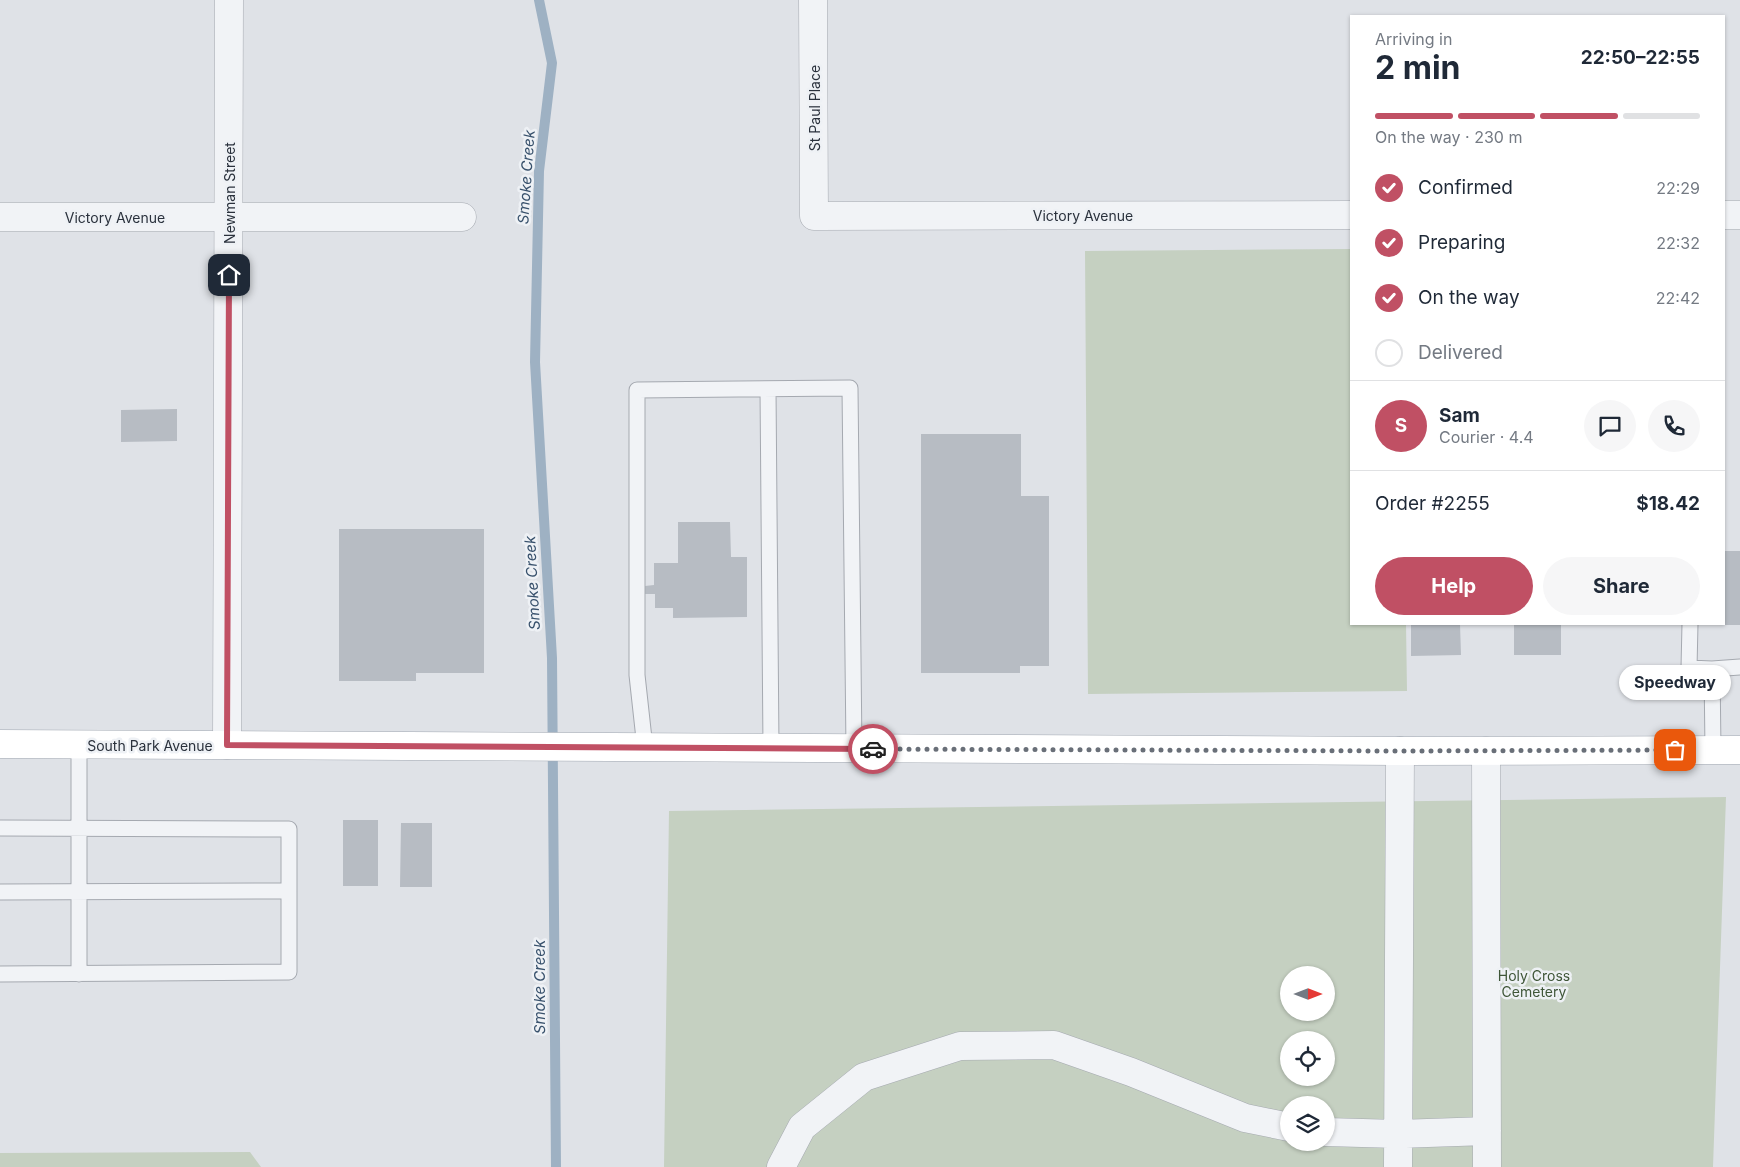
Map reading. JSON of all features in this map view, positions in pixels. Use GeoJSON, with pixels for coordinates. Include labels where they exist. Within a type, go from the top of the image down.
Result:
{"type":"FeatureCollection","features":[{"type":"Feature","properties":{"kind":"main road","name":"South Park Avenue"},"geometry":{"type":"LineString","coordinates":[[0,744],[1400,751],[1740,750]]}},
{"type":"Feature","properties":{"kind":"street","name":"Newman Street"},"geometry":{"type":"LineString","coordinates":[[227,745],[229,0]]}},
{"type":"Feature","properties":{"kind":"street","name":"St Paul Place"},"geometry":{"type":"LineString","coordinates":[[813,0],[814,216]]}},
{"type":"Feature","properties":{"kind":"street","name":"Victory Avenue"},"geometry":{"type":"LineString","coordinates":[[814,216],[1350,215]]}},
{"type":"Feature","properties":{"kind":"street"},"geometry":{"type":"LineString","coordinates":[[1725,215],[1740,215]]}},
{"type":"Feature","properties":{"kind":"street","name":"Victory Avenue"},"geometry":{"type":"LineString","coordinates":[[0,217],[462,216]]}},
{"type":"Feature","properties":{"kind":"street"},"geometry":{"type":"LineString","coordinates":[[1398,1167],[1400,751]]}},
{"type":"Feature","properties":{"kind":"street"},"geometry":{"type":"LineString","coordinates":[[1486,751],[1487,1167]]}},
{"type":"Feature","properties":{"kind":"street"},"geometry":{"type":"LineString","coordinates":[[781,1167],[802,1127],[864,1077],[960,1046],[1054,1045],[1131,1072],[1245,1118],[1280,1125]]}},
{"type":"Feature","properties":{"kind":"street"},"geometry":{"type":"LineString","coordinates":[[1335,1132],[1398,1134],[1487,1131]]}},
{"type":"Feature","properties":{"kind":"lane"},"geometry":{"type":"LineString","coordinates":[[645,748],[637,675],[637,390],[850,388],[854,749]]}},
{"type":"Feature","properties":{"kind":"lane"},"geometry":{"type":"LineString","coordinates":[[768,389],[772,748]]}},
{"type":"Feature","properties":{"kind":"lane"},"geometry":{"type":"LineString","coordinates":[[1690,625],[1689,668],[1740,667]]}},
{"type":"Feature","properties":{"kind":"lane"},"geometry":{"type":"LineString","coordinates":[[1712,669],[1713,750]]}},
{"type":"Feature","properties":{"kind":"lane"},"geometry":{"type":"LineString","coordinates":[[79,744],[79,974]]}},
{"type":"Feature","properties":{"kind":"lane"},"geometry":{"type":"LineString","coordinates":[[0,828],[288,829],[288,972],[0,974]]}},
{"type":"Feature","properties":{"kind":"lane"},"geometry":{"type":"LineString","coordinates":[[0,892],[288,891]]}},
{"type":"Feature","properties":{"kind":"green space"},"geometry":{"type":"Polygon","coordinates":[[[1350,249],[1350,625],[1406,625],[1407,691],[1088,694],[1085,251],[1350,249]]]}},
{"type":"Feature","properties":{"kind":"green space","name":"Holy Cross Cemetery"},"geometry":{"type":"Polygon","coordinates":[[[1726,797],[1713,1167],[664,1167],[669,811],[1726,797]]]}},
{"type":"Feature","properties":{"kind":"green space"},"geometry":{"type":"Polygon","coordinates":[[[250,1152],[261,1167],[0,1167],[0,1153],[250,1152]]]}},
{"type":"Feature","properties":{"kind":"building"},"geometry":{"type":"Polygon","coordinates":[[[177,409],[177,441],[121,442],[121,410],[177,409]]]}},
{"type":"Feature","properties":{"kind":"building"},"geometry":{"type":"Polygon","coordinates":[[[921,434],[1021,434],[1021,496],[1049,496],[1049,666],[1020,666],[1020,673],[921,673],[921,434]]]}},
{"type":"Feature","properties":{"kind":"building"},"geometry":{"type":"Polygon","coordinates":[[[678,522],[730,522],[731,557],[747,557],[747,617],[673,618],[673,608],[655,608],[655,594],[645,594],[645,586],[654,585],[654,563],[678,563],[678,522]]]}},
{"type":"Feature","properties":{"kind":"building"},"geometry":{"type":"Polygon","coordinates":[[[339,529],[484,529],[484,673],[416,673],[416,681],[339,681],[339,529]]]}},
{"type":"Feature","properties":{"kind":"building"},"geometry":{"type":"Polygon","coordinates":[[[1725,551],[1740,551],[1740,625],[1725,625],[1725,551]]]}},
{"type":"Feature","properties":{"kind":"building"},"geometry":{"type":"Polygon","coordinates":[[[1411,625],[1460,625],[1461,655],[1411,656],[1411,625]]]}},
{"type":"Feature","properties":{"kind":"building"},"geometry":{"type":"Polygon","coordinates":[[[1514,625],[1561,625],[1561,655],[1514,655],[1514,625]]]}},
{"type":"Feature","properties":{"kind":"building"},"geometry":{"type":"Polygon","coordinates":[[[343,820],[378,820],[378,886],[343,886],[343,820]]]}},
{"type":"Feature","properties":{"kind":"building"},"geometry":{"type":"Polygon","coordinates":[[[401,823],[432,823],[432,887],[400,887],[401,823]]]}},
{"type":"Feature","properties":{"kind":"waterway","name":"Smoke Creek"},"geometry":{"type":"LineString","coordinates":[[539,0],[552,63],[539,171],[535,362],[552,658],[556,1167]]}},
{"type":"Feature","properties":{"kind":"way so far"},"geometry":{"type":"LineString","coordinates":[[873,749],[1675,750]]}},
{"type":"Feature","properties":{"kind":"place","name":"Speedway"},"geometry":{"type":"Point","coordinates":[1675,750]}},
{"type":"Feature","properties":{"kind":"route"},"geometry":{"type":"LineString","coordinates":[[229,275],[227,745],[873,749]]}}]}
